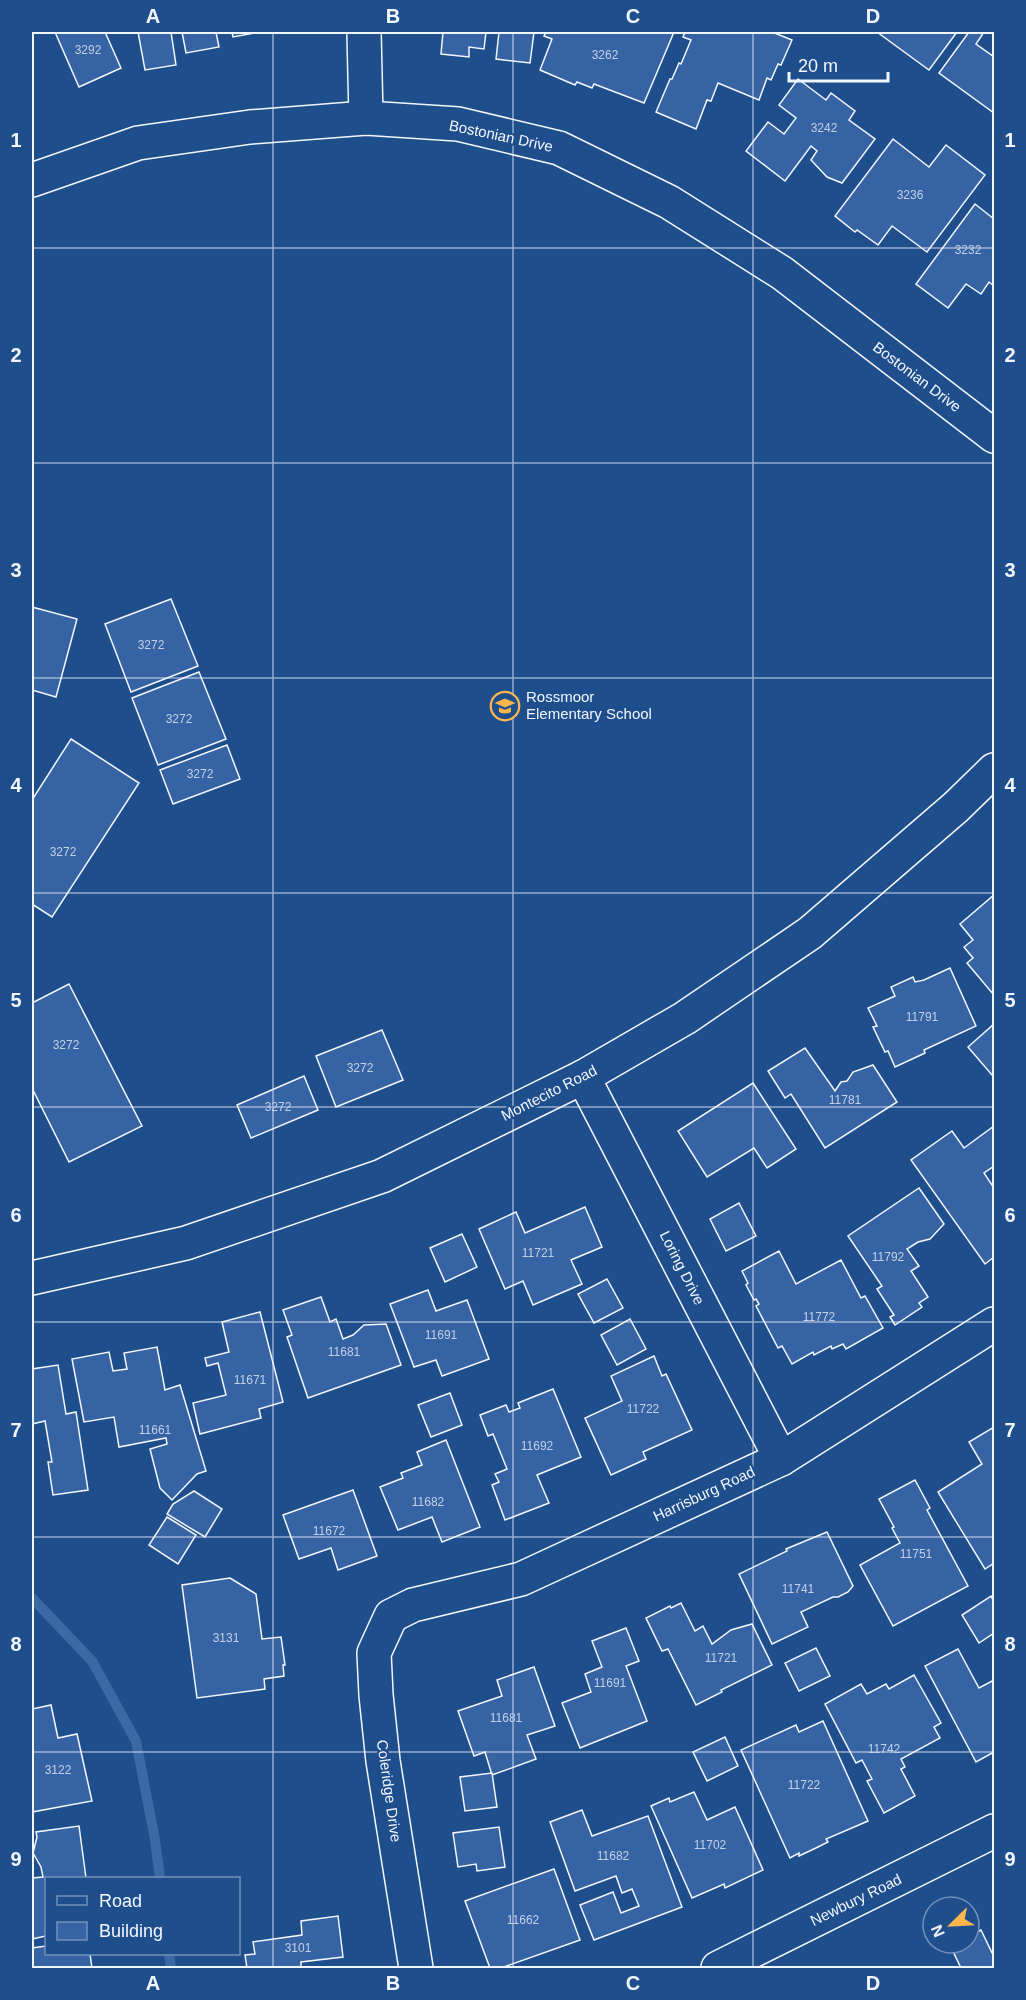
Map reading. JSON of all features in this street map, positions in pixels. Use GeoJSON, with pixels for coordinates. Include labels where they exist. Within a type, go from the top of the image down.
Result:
{"type":"FeatureCollection","features":[{"type":"Feature","properties":{"kind":"street"},"geometry":{"type":"LineString","coordinates":[[364,32],[366,118]]}},
{"type":"Feature","properties":{"kind":"street","name":"Bostonian Drive"},"geometry":{"type":"LineString","coordinates":[[33,176],[138,143],[250,127],[366,118],[458,124],[559,148],[669,202],[782,273],[994,436]]}},
{"type":"Feature","properties":{"kind":"street","name":"Montecito Road"},"geometry":{"type":"LineString","coordinates":[[34,1274],[186,1243],[382,1176],[583,1077],[685,1018],[810,933],[956,807],[994,770]]}},
{"type":"Feature","properties":{"kind":"street","name":"Loring Drive"},"geometry":{"type":"LineString","coordinates":[[583,1077],[781,1459]]}},
{"type":"Feature","properties":{"kind":"street","name":"Harrisburg Road"},"geometry":{"type":"LineString","coordinates":[[391,1616],[413,1605],[521,1579],[781,1459],[994,1324]]}},
{"type":"Feature","properties":{"kind":"street","name":"Coleridge Drive"},"geometry":{"type":"LineString","coordinates":[[391,1616],[374,1653],[376,1695],[383,1761],[416,1968]]}},
{"type":"Feature","properties":{"kind":"street","name":"Newbury Road"},"geometry":{"type":"LineString","coordinates":[[718,1968],[994,1831]]}},
{"type":"Feature","properties":{"kind":"building"},"geometry":{"type":"Polygon","coordinates":[[[55,32],[105,32],[121,68],[79,87],[55,32]]]}},
{"type":"Feature","properties":{"kind":"building"},"geometry":{"type":"Polygon","coordinates":[[[138,32],[171,32],[176,65],[145,70],[138,32]]]}},
{"type":"Feature","properties":{"kind":"building"},"geometry":{"type":"Polygon","coordinates":[[[182,32],[216,32],[219,47],[186,53],[182,32]]]}},
{"type":"Feature","properties":{"kind":"building"},"geometry":{"type":"Polygon","coordinates":[[[232,32],[260,32],[233,37],[232,32]]]}},
{"type":"Feature","properties":{"kind":"building"},"geometry":{"type":"Polygon","coordinates":[[[443,32],[486,32],[484,49],[469,47],[469,57],[441,54],[443,32]]]}},
{"type":"Feature","properties":{"kind":"building"},"geometry":{"type":"Polygon","coordinates":[[[499,32],[534,32],[530,63],[496,59],[499,32]]]}},
{"type":"Feature","properties":{"kind":"building"},"geometry":{"type":"Polygon","coordinates":[[[546,32],[674,32],[644,103],[594,84],[592,88],[577,82],[575,85],[540,70],[552,39],[544,36],[546,32]]]}},
{"type":"Feature","properties":{"kind":"building"},"geometry":{"type":"Polygon","coordinates":[[[685,32],[772,32],[792,40],[781,65],[778,64],[771,80],[767,78],[759,100],[718,83],[711,101],[707,100],[696,129],[656,112],[670,79],[679,63],[681,64],[691,40],[683,37],[685,32]]]}},
{"type":"Feature","properties":{"kind":"building"},"geometry":{"type":"Polygon","coordinates":[[[877,32],[957,32],[929,70],[877,32]]]}},
{"type":"Feature","properties":{"kind":"building"},"geometry":{"type":"Polygon","coordinates":[[[969,32],[984,32],[976,44],[994,57],[994,113],[939,73],[969,32]]]}},
{"type":"Feature","properties":{"kind":"building"},"geometry":{"type":"Polygon","coordinates":[[[798,79],[826,100],[831,93],[855,111],[849,120],[875,139],[842,183],[827,177],[811,160],[817,151],[811,146],[785,181],[746,151],[768,122],[784,134],[796,118],[779,105],[798,79]]]}},
{"type":"Feature","properties":{"kind":"building"},"geometry":{"type":"Polygon","coordinates":[[[893,139],[929,167],[946,145],[985,175],[927,252],[892,226],[878,245],[857,230],[855,232],[835,216],[893,139]]]}},
{"type":"Feature","properties":{"kind":"building"},"geometry":{"type":"Polygon","coordinates":[[[975,204],[994,219],[994,286],[989,282],[981,294],[966,284],[948,308],[916,284],[975,204]]]}},
{"type":"Feature","properties":{"kind":"building"},"geometry":{"type":"Polygon","coordinates":[[[171,599],[198,666],[131,692],[105,624],[171,599]]]}},
{"type":"Feature","properties":{"kind":"building"},"geometry":{"type":"Polygon","coordinates":[[[32,607],[77,619],[56,697],[32,690],[32,607]]]}},
{"type":"Feature","properties":{"kind":"building"},"geometry":{"type":"Polygon","coordinates":[[[199,672],[226,739],[158,765],[132,698],[199,672]]]}},
{"type":"Feature","properties":{"kind":"building"},"geometry":{"type":"Polygon","coordinates":[[[71,739],[139,783],[52,917],[32,904],[32,800],[71,739]]]}},
{"type":"Feature","properties":{"kind":"building"},"geometry":{"type":"Polygon","coordinates":[[[227,745],[240,779],[173,804],[160,770],[227,745]]]}},
{"type":"Feature","properties":{"kind":"building"},"geometry":{"type":"Polygon","coordinates":[[[994,895],[993,994],[967,963],[973,958],[964,947],[973,940],[960,924],[994,895]]]}},
{"type":"Feature","properties":{"kind":"building"},"geometry":{"type":"Polygon","coordinates":[[[950,968],[976,1026],[924,1050],[925,1053],[895,1067],[873,1027],[877,1026],[868,1008],[895,996],[891,987],[913,977],[915,982],[924,980],[950,968]]]}},
{"type":"Feature","properties":{"kind":"building"},"geometry":{"type":"Polygon","coordinates":[[[69,984],[142,1126],[69,1162],[32,1088],[32,1003],[69,984]]]}},
{"type":"Feature","properties":{"kind":"building"},"geometry":{"type":"Polygon","coordinates":[[[994,1024],[994,1073],[992,1075],[968,1047],[994,1024]]]}},
{"type":"Feature","properties":{"kind":"building"},"geometry":{"type":"Polygon","coordinates":[[[382,1030],[403,1080],[336,1107],[316,1056],[382,1030]]]}},
{"type":"Feature","properties":{"kind":"building"},"geometry":{"type":"Polygon","coordinates":[[[805,1048],[835,1091],[841,1082],[847,1081],[853,1072],[873,1065],[897,1102],[825,1148],[791,1094],[785,1098],[768,1071],[805,1048]]]}},
{"type":"Feature","properties":{"kind":"building"},"geometry":{"type":"Polygon","coordinates":[[[304,1076],[318,1110],[251,1138],[237,1105],[304,1076]]]}},
{"type":"Feature","properties":{"kind":"building"},"geometry":{"type":"Polygon","coordinates":[[[753,1083],[796,1149],[767,1168],[754,1148],[707,1177],[678,1131],[753,1083]]]}},
{"type":"Feature","properties":{"kind":"building"},"geometry":{"type":"Polygon","coordinates":[[[994,1126],[994,1166],[984,1173],[994,1188],[994,1257],[985,1264],[911,1160],[952,1131],[964,1148],[994,1126]]]}},
{"type":"Feature","properties":{"kind":"building"},"geometry":{"type":"Polygon","coordinates":[[[919,1188],[944,1224],[930,1239],[918,1242],[907,1249],[919,1266],[911,1271],[928,1297],[919,1303],[922,1307],[895,1325],[890,1317],[894,1315],[877,1289],[882,1286],[848,1236],[919,1188]]]}},
{"type":"Feature","properties":{"kind":"building"},"geometry":{"type":"Polygon","coordinates":[[[739,1203],[756,1236],[726,1251],[710,1219],[739,1203]]]}},
{"type":"Feature","properties":{"kind":"building"},"geometry":{"type":"Polygon","coordinates":[[[585,1207],[602,1247],[571,1260],[582,1284],[533,1305],[523,1281],[505,1289],[479,1229],[516,1212],[525,1233],[585,1207]]]}},
{"type":"Feature","properties":{"kind":"building"},"geometry":{"type":"Polygon","coordinates":[[[462,1234],[477,1267],[445,1282],[430,1248],[462,1234]]]}},
{"type":"Feature","properties":{"kind":"building"},"geometry":{"type":"Polygon","coordinates":[[[779,1251],[796,1284],[841,1260],[861,1298],[865,1296],[883,1328],[846,1349],[843,1344],[832,1349],[831,1346],[814,1355],[813,1352],[792,1364],[782,1346],[778,1348],[756,1306],[759,1304],[756,1299],[754,1300],[746,1285],[748,1283],[742,1271],[779,1251]]]}},
{"type":"Feature","properties":{"kind":"building"},"geometry":{"type":"Polygon","coordinates":[[[607,1279],[623,1308],[594,1323],[578,1294],[607,1279]]]}},
{"type":"Feature","properties":{"kind":"building"},"geometry":{"type":"Polygon","coordinates":[[[428,1290],[436,1311],[467,1300],[489,1359],[442,1376],[436,1360],[414,1367],[390,1304],[428,1290]]]}},
{"type":"Feature","properties":{"kind":"building"},"geometry":{"type":"Polygon","coordinates":[[[321,1297],[330,1322],[336,1319],[343,1339],[353,1335],[364,1325],[386,1324],[401,1365],[308,1398],[287,1337],[292,1335],[283,1310],[321,1297]]]}},
{"type":"Feature","properties":{"kind":"building"},"geometry":{"type":"Polygon","coordinates":[[[260,1312],[283,1402],[259,1409],[261,1418],[200,1434],[193,1403],[226,1395],[218,1363],[207,1366],[205,1358],[229,1352],[222,1322],[260,1312]]]}},
{"type":"Feature","properties":{"kind":"building"},"geometry":{"type":"Polygon","coordinates":[[[630,1319],[646,1349],[617,1365],[601,1335],[630,1319]]]}},
{"type":"Feature","properties":{"kind":"building"},"geometry":{"type":"Polygon","coordinates":[[[157,1347],[165,1390],[180,1385],[206,1471],[197,1474],[172,1500],[160,1488],[150,1449],[167,1444],[166,1438],[119,1447],[114,1417],[84,1422],[72,1359],[109,1352],[113,1371],[127,1369],[124,1353],[157,1347]]]}},
{"type":"Feature","properties":{"kind":"building"},"geometry":{"type":"Polygon","coordinates":[[[654,1356],[662,1376],[666,1374],[692,1430],[643,1452],[646,1459],[611,1475],[585,1418],[622,1401],[611,1376],[654,1356]]]}},
{"type":"Feature","properties":{"kind":"building"},"geometry":{"type":"Polygon","coordinates":[[[58,1365],[66,1414],[76,1412],[88,1490],[53,1495],[48,1462],[52,1462],[45,1421],[32,1424],[32,1369],[58,1365]]]}},
{"type":"Feature","properties":{"kind":"building"},"geometry":{"type":"Polygon","coordinates":[[[553,1389],[581,1457],[537,1475],[549,1503],[505,1520],[492,1485],[499,1482],[495,1474],[507,1469],[493,1434],[488,1436],[480,1415],[506,1405],[509,1412],[520,1408],[518,1403],[553,1389]]]}},
{"type":"Feature","properties":{"kind":"building"},"geometry":{"type":"Polygon","coordinates":[[[450,1393],[462,1425],[431,1437],[418,1405],[450,1393]]]}},
{"type":"Feature","properties":{"kind":"building"},"geometry":{"type":"Polygon","coordinates":[[[994,1427],[994,1563],[985,1569],[938,1492],[982,1464],[969,1442],[994,1427]]]}},
{"type":"Feature","properties":{"kind":"building"},"geometry":{"type":"Polygon","coordinates":[[[446,1440],[480,1527],[442,1542],[432,1517],[398,1530],[380,1487],[403,1478],[401,1473],[422,1465],[417,1452],[446,1440]]]}},
{"type":"Feature","properties":{"kind":"building"},"geometry":{"type":"Polygon","coordinates":[[[915,1480],[930,1508],[927,1510],[968,1586],[893,1626],[860,1565],[900,1543],[879,1499],[915,1480]]]}},
{"type":"Feature","properties":{"kind":"building"},"geometry":{"type":"Polygon","coordinates":[[[353,1490],[377,1556],[338,1570],[331,1548],[299,1559],[283,1515],[353,1490]]]}},
{"type":"Feature","properties":{"kind":"building"},"geometry":{"type":"Polygon","coordinates":[[[194,1491],[222,1509],[205,1537],[167,1514],[173,1504],[194,1491]]]}},
{"type":"Feature","properties":{"kind":"building"},"geometry":{"type":"Polygon","coordinates":[[[167,1517],[196,1535],[178,1564],[149,1545],[167,1517]]]}},
{"type":"Feature","properties":{"kind":"building"},"geometry":{"type":"Polygon","coordinates":[[[827,1532],[853,1586],[848,1592],[838,1597],[833,1597],[801,1612],[808,1627],[772,1644],[739,1574],[787,1551],[786,1549],[827,1532]]]}},
{"type":"Feature","properties":{"kind":"building"},"geometry":{"type":"Polygon","coordinates":[[[230,1578],[256,1594],[262,1639],[281,1637],[285,1665],[283,1665],[284,1676],[264,1679],[265,1689],[197,1698],[182,1585],[230,1578]]]}},
{"type":"Feature","properties":{"kind":"building"},"geometry":{"type":"Polygon","coordinates":[[[991,1596],[994,1602],[994,1633],[979,1643],[962,1615],[991,1596]]]}},
{"type":"Feature","properties":{"kind":"building"},"geometry":{"type":"Polygon","coordinates":[[[681,1603],[695,1631],[703,1626],[712,1644],[731,1630],[752,1624],[772,1665],[696,1705],[668,1649],[662,1651],[646,1618],[681,1603]]]}},
{"type":"Feature","properties":{"kind":"building"},"geometry":{"type":"Polygon","coordinates":[[[626,1628],[639,1661],[626,1666],[647,1721],[580,1748],[562,1703],[591,1692],[585,1674],[602,1667],[592,1641],[626,1628]]]}},
{"type":"Feature","properties":{"kind":"building"},"geometry":{"type":"Polygon","coordinates":[[[816,1648],[830,1676],[799,1691],[785,1663],[816,1648]]]}},
{"type":"Feature","properties":{"kind":"building"},"geometry":{"type":"Polygon","coordinates":[[[958,1649],[979,1688],[994,1680],[994,1752],[976,1762],[925,1666],[958,1649]]]}},
{"type":"Feature","properties":{"kind":"building"},"geometry":{"type":"Polygon","coordinates":[[[534,1667],[555,1726],[527,1735],[536,1759],[492,1775],[485,1752],[474,1756],[458,1711],[502,1696],[497,1680],[534,1667]]]}},
{"type":"Feature","properties":{"kind":"building"},"geometry":{"type":"Polygon","coordinates":[[[914,1675],[941,1723],[934,1727],[940,1738],[901,1759],[905,1767],[901,1769],[915,1796],[884,1813],[867,1781],[872,1779],[862,1760],[856,1763],[825,1704],[861,1684],[867,1694],[886,1684],[889,1689],[914,1675]]]}},
{"type":"Feature","properties":{"kind":"building"},"geometry":{"type":"Polygon","coordinates":[[[51,1705],[58,1738],[77,1734],[92,1801],[32,1812],[32,1709],[51,1705]]]}},
{"type":"Feature","properties":{"kind":"building"},"geometry":{"type":"Polygon","coordinates":[[[823,1721],[868,1821],[826,1839],[828,1842],[818,1847],[790,1858],[741,1750],[796,1725],[799,1732],[823,1721]]]}},
{"type":"Feature","properties":{"kind":"building"},"geometry":{"type":"Polygon","coordinates":[[[725,1737],[738,1766],[707,1781],[693,1752],[725,1737]]]}},
{"type":"Feature","properties":{"kind":"building"},"geometry":{"type":"Polygon","coordinates":[[[492,1773],[497,1807],[465,1811],[460,1777],[492,1773]]]}},
{"type":"Feature","properties":{"kind":"building"},"geometry":{"type":"Polygon","coordinates":[[[694,1792],[707,1820],[735,1807],[763,1870],[725,1888],[724,1884],[692,1898],[651,1806],[669,1798],[670,1802],[694,1792]]]}},
{"type":"Feature","properties":{"kind":"building"},"geometry":{"type":"Polygon","coordinates":[[[582,1810],[592,1836],[648,1816],[682,1907],[594,1940],[580,1905],[613,1892],[621,1913],[639,1906],[632,1889],[622,1893],[616,1876],[575,1891],[550,1822],[582,1810]]]}},
{"type":"Feature","properties":{"kind":"building"},"geometry":{"type":"Polygon","coordinates":[[[79,1826],[86,1877],[45,1877],[45,1936],[32,1939],[32,1878],[43,1877],[41,1867],[33,1853],[36,1832],[79,1826]]]}},
{"type":"Feature","properties":{"kind":"building"},"geometry":{"type":"Polygon","coordinates":[[[499,1827],[505,1867],[477,1871],[476,1864],[458,1867],[453,1833],[499,1827]]]}},
{"type":"Feature","properties":{"kind":"building"},"geometry":{"type":"Polygon","coordinates":[[[554,1869],[580,1940],[501,1968],[490,1968],[465,1901],[554,1869]]]}},
{"type":"Feature","properties":{"kind":"building"},"geometry":{"type":"Polygon","coordinates":[[[338,1916],[343,1957],[301,1962],[301,1968],[247,1968],[245,1955],[255,1954],[253,1942],[302,1935],[301,1921],[338,1916]]]}},
{"type":"Feature","properties":{"kind":"building"},"geometry":{"type":"Polygon","coordinates":[[[981,1930],[994,1957],[994,1968],[961,1968],[955,1955],[981,1955],[981,1930]]]}},
{"type":"Feature","properties":{"kind":"building"},"geometry":{"type":"Polygon","coordinates":[[[45,1946],[45,1955],[90,1955],[92,1968],[32,1968],[32,1948],[45,1946]]]}},
{"type":"Feature","properties":{"kind":"waterway"},"geometry":{"type":"LineString","coordinates":[[32,1598],[92,1661],[136,1741],[160,1877]]}},
{"type":"Feature","properties":{"kind":"waterway"},"geometry":{"type":"LineString","coordinates":[[169,1955],[171,1968]]}},
{"type":"Feature","properties":{"kind":"place","name":"Rossmoor Elementary School"},"geometry":{"type":"Point","coordinates":[505,706]}}]}
